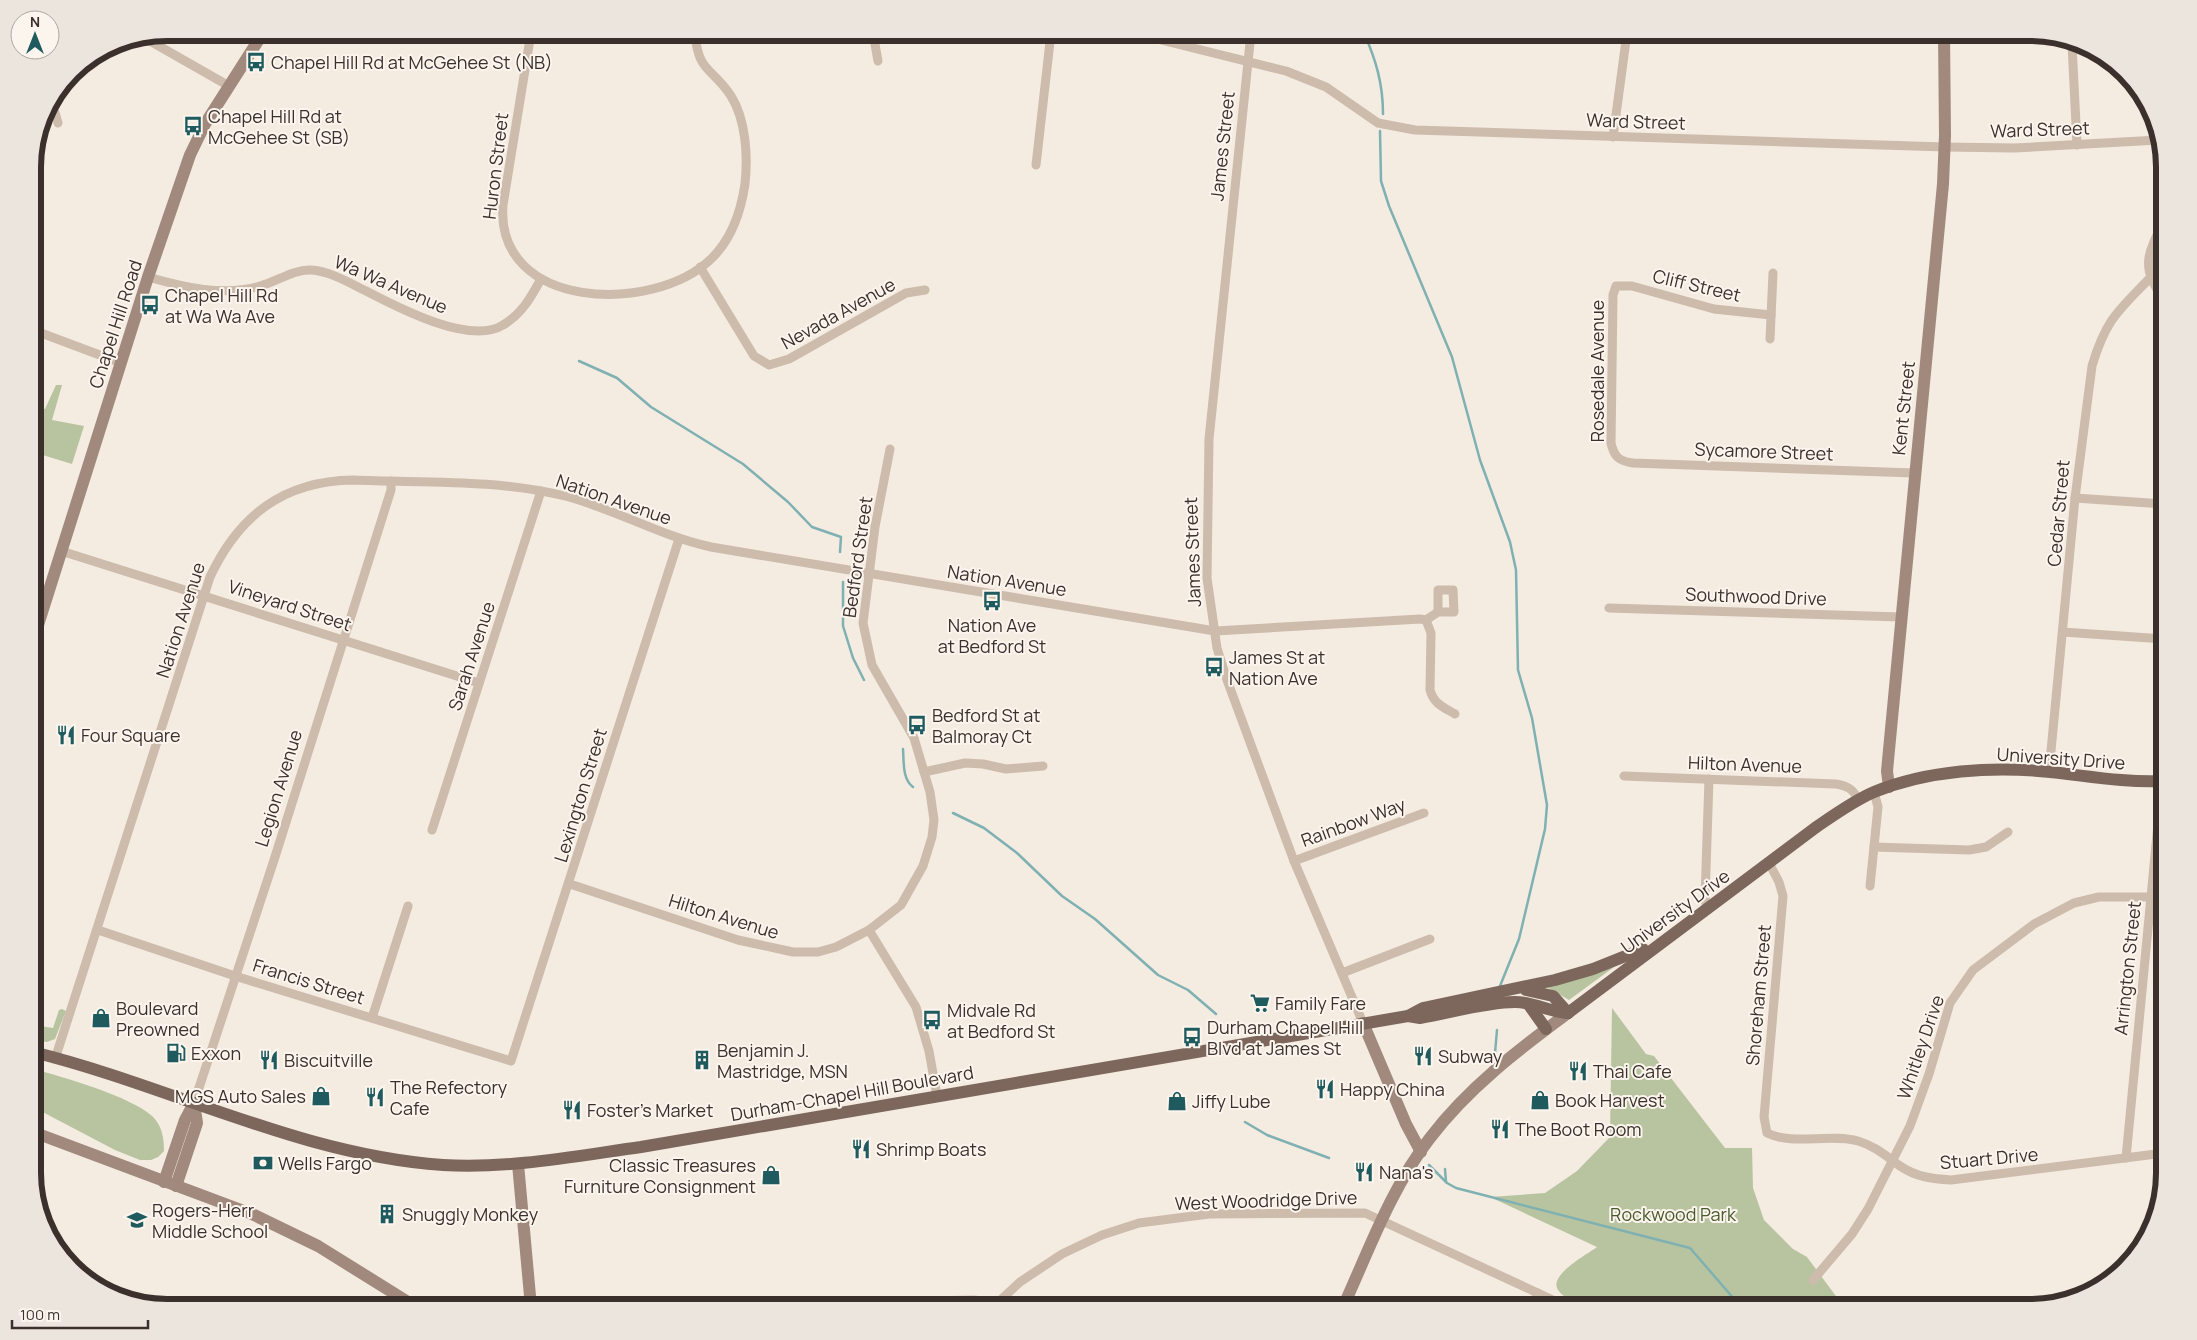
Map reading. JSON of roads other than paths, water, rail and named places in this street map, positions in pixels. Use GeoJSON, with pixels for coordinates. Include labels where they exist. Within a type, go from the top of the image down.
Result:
{"type":"FeatureCollection","features":[{"type":"Feature","properties":{"kind":"main road","name":"University Drive"},"geometry":{"type":"LineString","coordinates":[[1568,1012],[1815,828],[1874,792],[1928,778],[1972,771],[2014,769],[2125,781],[2156,782]]}},
{"type":"Feature","properties":{"kind":"main road"},"geometry":{"type":"LineString","coordinates":[[1408,1016],[1423,1008],[1518,989],[1593,969],[1664,941]]}},
{"type":"Feature","properties":{"kind":"main road"},"geometry":{"type":"LineString","coordinates":[[1518,989],[1553,996],[1568,1012]]}},
{"type":"Feature","properties":{"kind":"main road","name":"Durham-Chapel Hill Boulevard"},"geometry":{"type":"LineString","coordinates":[[42,1054],[308,1141],[367,1155],[443,1165],[518,1164],[641,1147],[1408,1016],[1420,1018],[1508,1003],[1539,1005],[1556,1012],[1568,1012]]}},
{"type":"Feature","properties":{"kind":"main road"},"geometry":{"type":"LineString","coordinates":[[1530,1005],[1546,1029]]}},
{"type":"Feature","properties":{"kind":"street","name":"Chapel Hill Road"},"geometry":{"type":"LineString","coordinates":[[42,612],[148,277],[190,155],[205,124],[257,41]]}},
{"type":"Feature","properties":{"kind":"street","name":"Huron Street"},"geometry":{"type":"LineString","coordinates":[[530,41],[502,217],[506,239],[520,261],[542,279],[568,289],[605,294],[628,293],[664,286],[700,268],[718,251],[734,224],[745,184],[746,155],[741,120],[734,102],[702,64],[696,49],[696,41]]}},
{"type":"Feature","properties":{"kind":"street"},"geometry":{"type":"LineString","coordinates":[[875,41],[878,61]]}},
{"type":"Feature","properties":{"kind":"street"},"geometry":{"type":"LineString","coordinates":[[1036,165],[1050,41]]}},
{"type":"Feature","properties":{"kind":"street","name":"Ward Street"},"geometry":{"type":"LineString","coordinates":[[1169,41],[1313,80],[1367,117],[1390,126],[1438,132],[2014,148],[2153,140]]}},
{"type":"Feature","properties":{"kind":"street","name":"James Street"},"geometry":{"type":"LineString","coordinates":[[1250,41],[1209,439],[1206,557],[1217,648],[1294,861],[1406,1124],[1420,1152]]}},
{"type":"Feature","properties":{"kind":"street"},"geometry":{"type":"LineString","coordinates":[[1613,137],[1626,41]]}},
{"type":"Feature","properties":{"kind":"street","name":"Kent Street"},"geometry":{"type":"LineString","coordinates":[[1889,787],[1887,771],[1945,147],[1944,41]]}},
{"type":"Feature","properties":{"kind":"street"},"geometry":{"type":"LineString","coordinates":[[152,42],[228,86]]}},
{"type":"Feature","properties":{"kind":"street"},"geometry":{"type":"LineString","coordinates":[[2072,49],[2078,145]]}},
{"type":"Feature","properties":{"kind":"street"},"geometry":{"type":"LineString","coordinates":[[54,112],[58,123]]}},
{"type":"Feature","properties":{"kind":"street"},"geometry":{"type":"LineString","coordinates":[[2155,240],[2149,252],[2148,268],[2155,284]]}},
{"type":"Feature","properties":{"kind":"street","name":"Nevada Avenue"},"geometry":{"type":"LineString","coordinates":[[700,268],[754,356],[769,365],[789,360],[906,293],[925,290]]}},
{"type":"Feature","properties":{"kind":"street","name":"Wa Wa Avenue"},"geometry":{"type":"LineString","coordinates":[[148,277],[197,289],[242,290],[258,287],[304,270],[313,270],[338,278],[435,323],[456,328],[480,330],[496,329],[517,315],[542,279]]}},
{"type":"Feature","properties":{"kind":"street"},"geometry":{"type":"LineString","coordinates":[[1770,339],[1773,273]]}},
{"type":"Feature","properties":{"kind":"street","name":"Cedar Street"},"geometry":{"type":"LineString","coordinates":[[2049,772],[2064,632],[2075,498],[2092,366],[2098,346],[2116,312],[2151,277]]}},
{"type":"Feature","properties":{"kind":"street","name":"Cliff Street"},"geometry":{"type":"LineString","coordinates":[[1616,286],[1632,286],[1730,312],[1771,314]]}},
{"type":"Feature","properties":{"kind":"street","name":"Rosedale Avenue"},"geometry":{"type":"LineString","coordinates":[[1615,456],[1611,443],[1613,295],[1616,286]]}},
{"type":"Feature","properties":{"kind":"street"},"geometry":{"type":"LineString","coordinates":[[42,333],[121,363]]}},
{"type":"Feature","properties":{"kind":"street","name":"Bedford Street"},"geometry":{"type":"LineString","coordinates":[[869,930],[901,905],[927,856],[934,820],[930,792],[909,727],[881,681],[868,655],[862,615],[890,449]]}},
{"type":"Feature","properties":{"kind":"street","name":"Sycamore Street"},"geometry":{"type":"LineString","coordinates":[[1615,456],[1619,461],[1633,463],[1914,473]]}},
{"type":"Feature","properties":{"kind":"street","name":"Nation Avenue"},"geometry":{"type":"LineString","coordinates":[[55,1058],[98,930],[203,594],[227,543],[260,511],[282,496],[299,488],[333,480],[494,486],[541,491],[597,506],[680,539],[711,547],[1215,631],[1420,618],[1426,620]]}},
{"type":"Feature","properties":{"kind":"street","name":"Legion Avenue"},"geometry":{"type":"LineString","coordinates":[[170,1184],[197,1123],[194,1103],[278,848],[342,639],[391,490],[391,482]]}},
{"type":"Feature","properties":{"kind":"street","name":"Sarah Avenue"},"geometry":{"type":"LineString","coordinates":[[432,830],[541,491]]}},
{"type":"Feature","properties":{"kind":"street"},"geometry":{"type":"LineString","coordinates":[[2075,498],[2155,503]]}},
{"type":"Feature","properties":{"kind":"street","name":"Lexington Street"},"geometry":{"type":"LineString","coordinates":[[511,1061],[570,884],[640,657],[680,539]]}},
{"type":"Feature","properties":{"kind":"street","name":"Vineyard Street"},"geometry":{"type":"LineString","coordinates":[[61,550],[479,683]]}},
{"type":"Feature","properties":{"kind":"street","name":"Southwood Drive"},"geometry":{"type":"LineString","coordinates":[[1609,608],[1901,617]]}},
{"type":"Feature","properties":{"kind":"street"},"geometry":{"type":"LineString","coordinates":[[1438,612],[1426,620],[1431,633],[1430,690],[1433,698],[1439,705],[1455,714]]}},
{"type":"Feature","properties":{"kind":"street"},"geometry":{"type":"LineString","coordinates":[[2064,632],[2155,638]]}},
{"type":"Feature","properties":{"kind":"street"},"geometry":{"type":"LineString","coordinates":[[924,772],[965,763],[983,764],[1006,769],[1044,766]]}},
{"type":"Feature","properties":{"kind":"street","name":"Hilton Avenue"},"geometry":{"type":"LineString","coordinates":[[1624,776],[1836,784],[1853,790],[1859,800]]}},
{"type":"Feature","properties":{"kind":"street"},"geometry":{"type":"LineString","coordinates":[[1707,909],[1705,899],[1709,779]]}},
{"type":"Feature","properties":{"kind":"street"},"geometry":{"type":"LineString","coordinates":[[1870,886],[1878,807],[1874,792]]}},
{"type":"Feature","properties":{"kind":"street","name":"Rainbow Way"},"geometry":{"type":"LineString","coordinates":[[1294,861],[1424,814]]}},
{"type":"Feature","properties":{"kind":"street"},"geometry":{"type":"LineString","coordinates":[[1874,847],[1969,850],[1986,847],[2008,832]]}},
{"type":"Feature","properties":{"kind":"street","name":"Arrington Street"},"geometry":{"type":"LineString","coordinates":[[2126,1158],[2156,852]]}},
{"type":"Feature","properties":{"kind":"street","name":"Shoreham Street"},"geometry":{"type":"LineString","coordinates":[[1767,1133],[1764,1117],[1783,896],[1779,882],[1769,863]]}},
{"type":"Feature","properties":{"kind":"street","name":"Hilton Avenue"},"geometry":{"type":"LineString","coordinates":[[570,884],[738,940],[780,951],[824,951],[869,930]]}},
{"type":"Feature","properties":{"kind":"street","name":"Whitley Drive"},"geometry":{"type":"LineString","coordinates":[[1813,1280],[1852,1234],[1868,1209],[1920,1100],[1950,1003],[1973,970],[2034,924],[2066,906],[2099,897],[2151,897]]}},
{"type":"Feature","properties":{"kind":"street"},"geometry":{"type":"LineString","coordinates":[[372,1018],[408,906]]}},
{"type":"Feature","properties":{"kind":"street","name":"Francis Street"},"geometry":{"type":"LineString","coordinates":[[98,930],[235,976],[511,1061]]}},
{"type":"Feature","properties":{"kind":"street"},"geometry":{"type":"LineString","coordinates":[[869,930],[916,1007],[929,1051],[938,1096]]}},
{"type":"Feature","properties":{"kind":"street"},"geometry":{"type":"LineString","coordinates":[[1342,973],[1430,939]]}},
{"type":"Feature","properties":{"kind":"street","name":"University Drive"},"geometry":{"type":"LineString","coordinates":[[1347,1299],[1382,1221],[1403,1180],[1420,1152],[1450,1113],[1473,1090],[1568,1012]]}},
{"type":"Feature","properties":{"kind":"street","name":"Stuart Drive"},"geometry":{"type":"LineString","coordinates":[[1767,1133],[1782,1138],[1856,1140],[1869,1145],[1907,1170],[1923,1177],[1951,1180],[2156,1154]]}},
{"type":"Feature","properties":{"kind":"street"},"geometry":{"type":"LineString","coordinates":[[42,1135],[287,1230],[401,1299]]}},
{"type":"Feature","properties":{"kind":"street"},"geometry":{"type":"LineString","coordinates":[[518,1164],[530,1299]]}},
{"type":"Feature","properties":{"kind":"street","name":"West Woodridge Drive"},"geometry":{"type":"LineString","coordinates":[[1002,1299],[1020,1282],[1062,1254],[1102,1235],[1139,1223],[1188,1216],[1250,1213],[1365,1213],[1550,1299]]}},
{"type":"Feature","properties":{"kind":"street"},"geometry":{"type":"LineString","coordinates":[[1535,1299],[1538,1293]]}},
{"type":"Feature","properties":{"kind":"waterway"},"geometry":{"type":"LineString","coordinates":[[1367,41],[1378,72],[1382,92],[1383,114]]}},
{"type":"Feature","properties":{"kind":"waterway"},"geometry":{"type":"LineString","coordinates":[[1380,131],[1381,181],[1389,206],[1452,357],[1480,460],[1510,542],[1516,570],[1518,670],[1532,718],[1547,805],[1545,829],[1519,939],[1500,986]]}},
{"type":"Feature","properties":{"kind":"waterway"},"geometry":{"type":"LineString","coordinates":[[579,361],[617,378],[651,407],[743,464],[788,502],[812,527],[841,537],[840,552]]}},
{"type":"Feature","properties":{"kind":"waterway"},"geometry":{"type":"LineString","coordinates":[[843,582],[843,626],[853,658],[864,680]]}},
{"type":"Feature","properties":{"kind":"waterway"},"geometry":{"type":"LineString","coordinates":[[903,749],[905,775],[909,784],[913,787]]}},
{"type":"Feature","properties":{"kind":"waterway"},"geometry":{"type":"LineString","coordinates":[[953,813],[984,828],[1017,853],[1062,896],[1095,919],[1158,975],[1188,990],[1216,1014]]}},
{"type":"Feature","properties":{"kind":"waterway"},"geometry":{"type":"LineString","coordinates":[[1495,1053],[1497,1030]]}},
{"type":"Feature","properties":{"kind":"waterway"},"geometry":{"type":"LineString","coordinates":[[1245,1122],[1267,1135],[1329,1158]]}},
{"type":"Feature","properties":{"kind":"waterway"},"geometry":{"type":"LineString","coordinates":[[1429,1165],[1447,1183],[1456,1188],[1690,1248],[1734,1299]]}},
{"type":"Feature","properties":{"kind":"waterway"},"geometry":{"type":"LineString","coordinates":[[1445,1169],[1446,1182]]}},
{"type":"Feature","properties":{"kind":"place","name":"Chapel Hill Rd at McGehee St (NB)"},"geometry":{"type":"Point","coordinates":[256,62]}},
{"type":"Feature","properties":{"kind":"place","name":"Chapel Hill Rd at McGehee St (SB)"},"geometry":{"type":"Point","coordinates":[193,126]}},
{"type":"Feature","properties":{"kind":"place","name":"Chapel Hill Rd at Wa Wa Ave"},"geometry":{"type":"Point","coordinates":[150,305]}},
{"type":"Feature","properties":{"kind":"place","name":"Nation Ave at Bedford St"},"geometry":{"type":"Point","coordinates":[992,601]}},
{"type":"Feature","properties":{"kind":"place","name":"James St at Nation Ave"},"geometry":{"type":"Point","coordinates":[1214,667]}},
{"type":"Feature","properties":{"kind":"place","name":"Bedford St at Balmoray Ct"},"geometry":{"type":"Point","coordinates":[917,725]}},
{"type":"Feature","properties":{"kind":"place","name":"Four Square"},"geometry":{"type":"Point","coordinates":[66,735]}},
{"type":"Feature","properties":{"kind":"place","name":"Family Fare"},"geometry":{"type":"Point","coordinates":[1260,1003]}},
{"type":"Feature","properties":{"kind":"place","name":"Boulevard Preowned"},"geometry":{"type":"Point","coordinates":[101,1018]}},
{"type":"Feature","properties":{"kind":"place","name":"Midvale Rd at Bedford St"},"geometry":{"type":"Point","coordinates":[932,1020]}},
{"type":"Feature","properties":{"kind":"place","name":"Durham Chapel Hill Blvd at James St"},"geometry":{"type":"Point","coordinates":[1192,1037]}},
{"type":"Feature","properties":{"kind":"place","name":"Exxon"},"geometry":{"type":"Point","coordinates":[176,1053]}},
{"type":"Feature","properties":{"kind":"place","name":"Subway"},"geometry":{"type":"Point","coordinates":[1423,1056]}},
{"type":"Feature","properties":{"kind":"place","name":"Biscuitville"},"geometry":{"type":"Point","coordinates":[269,1060]}},
{"type":"Feature","properties":{"kind":"place","name":"Benjamin J. Mastridge, MSN"},"geometry":{"type":"Point","coordinates":[702,1060]}},
{"type":"Feature","properties":{"kind":"place","name":"Thai Cafe"},"geometry":{"type":"Point","coordinates":[1578,1071]}},
{"type":"Feature","properties":{"kind":"place","name":"Happy China"},"geometry":{"type":"Point","coordinates":[1325,1089]}},
{"type":"Feature","properties":{"kind":"place","name":"MGS Auto Sales"},"geometry":{"type":"Point","coordinates":[321,1096]}},
{"type":"Feature","properties":{"kind":"place","name":"The Refectory Cafe"},"geometry":{"type":"Point","coordinates":[375,1097]}},
{"type":"Feature","properties":{"kind":"place","name":"Book Harvest"},"geometry":{"type":"Point","coordinates":[1540,1100]}},
{"type":"Feature","properties":{"kind":"place","name":"Jiffy Lube"},"geometry":{"type":"Point","coordinates":[1177,1101]}},
{"type":"Feature","properties":{"kind":"place","name":"Foster's Market"},"geometry":{"type":"Point","coordinates":[572,1110]}},
{"type":"Feature","properties":{"kind":"place","name":"The Boot Room"},"geometry":{"type":"Point","coordinates":[1500,1129]}},
{"type":"Feature","properties":{"kind":"place","name":"Shrimp Boats"},"geometry":{"type":"Point","coordinates":[861,1149]}},
{"type":"Feature","properties":{"kind":"place","name":"Wells Fargo"},"geometry":{"type":"Point","coordinates":[263,1163]}},
{"type":"Feature","properties":{"kind":"place","name":"Nana's"},"geometry":{"type":"Point","coordinates":[1364,1172]}},
{"type":"Feature","properties":{"kind":"place","name":"Classic Treasures Furniture Consignment"},"geometry":{"type":"Point","coordinates":[771,1175]}},
{"type":"Feature","properties":{"kind":"place","name":"Snuggly Monkey"},"geometry":{"type":"Point","coordinates":[387,1214]}},
{"type":"Feature","properties":{"kind":"place","name":"Rogers-Herr Middle School"},"geometry":{"type":"Point","coordinates":[137,1220]}},
{"type":"Feature","properties":{"kind":"park label","name":"Rockwood Park"},"geometry":{"type":"Point","coordinates":[1673,1214]}}]}
